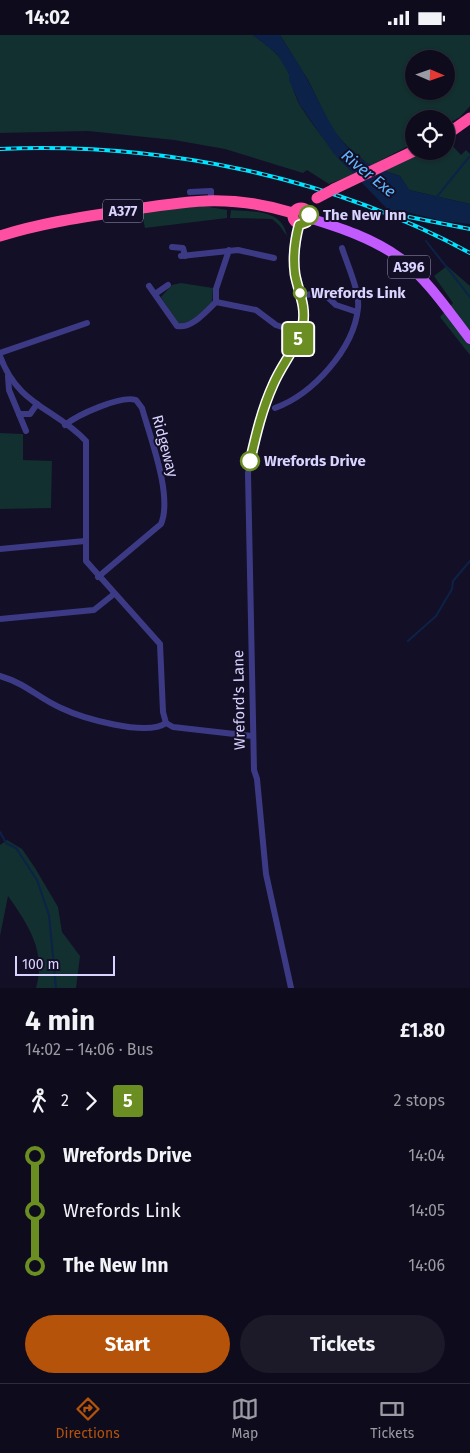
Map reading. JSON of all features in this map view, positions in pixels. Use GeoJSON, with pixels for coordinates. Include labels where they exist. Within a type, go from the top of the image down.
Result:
{"type":"FeatureCollection","features":[{"type":"Feature","properties":{"kind":"highway"},"geometry":{"type":"LineString","coordinates":[[455,129],[470,118]]}},
{"type":"Feature","properties":{"kind":"highway"},"geometry":{"type":"LineString","coordinates":[[307,213],[297,209],[293,213],[293,220],[299,225],[304,224],[307,213],[317,198],[405,155]]}},
{"type":"Feature","properties":{"kind":"highway","name":"A377"},"geometry":{"type":"LineString","coordinates":[[0,237],[30,227],[165,203],[211,200],[256,204],[293,213]]}},
{"type":"Feature","properties":{"kind":"main road","name":"A396"},"geometry":{"type":"LineString","coordinates":[[307,213],[356,233],[400,259],[437,296],[470,339]]}},
{"type":"Feature","properties":{"kind":"street"},"geometry":{"type":"LineString","coordinates":[[190,191],[211,191],[211,200]]}},
{"type":"Feature","properties":{"kind":"street","name":"Wreford's Lane"},"geometry":{"type":"LineString","coordinates":[[291,988],[266,874],[257,779],[254,770],[248,473],[263,409],[278,374],[295,347],[304,315],[302,296],[295,272],[299,225]]}},
{"type":"Feature","properties":{"kind":"street"},"geometry":{"type":"LineString","coordinates":[[172,247],[183,248],[183,256],[230,250],[274,258]]}},
{"type":"Feature","properties":{"kind":"street"},"geometry":{"type":"LineString","coordinates":[[275,409],[308,389],[326,371],[354,327],[358,300],[342,248]]}},
{"type":"Feature","properties":{"kind":"street"},"geometry":{"type":"LineString","coordinates":[[216,303],[216,289],[230,250]]}},
{"type":"Feature","properties":{"kind":"street"},"geometry":{"type":"LineString","coordinates":[[156,294],[168,285]]}},
{"type":"Feature","properties":{"kind":"street"},"geometry":{"type":"LineString","coordinates":[[149,287],[156,294],[174,325],[180,327],[193,322],[216,303],[256,310],[276,325],[300,333]]}},
{"type":"Feature","properties":{"kind":"street"},"geometry":{"type":"LineString","coordinates":[[302,296],[322,292],[336,305],[357,312]]}},
{"type":"Feature","properties":{"kind":"street"},"geometry":{"type":"LineString","coordinates":[[26,431],[9,390],[8,375],[0,354],[87,323]]}},
{"type":"Feature","properties":{"kind":"street"},"geometry":{"type":"LineString","coordinates":[[8,375],[37,404],[86,441],[86,561],[98,577],[160,644],[163,712],[166,723],[173,727],[252,736]]}},
{"type":"Feature","properties":{"kind":"street","name":"Ridgeway"},"geometry":{"type":"LineString","coordinates":[[65,425],[75,417],[106,406],[127,399],[136,400],[142,408],[161,474],[164,507],[161,524],[98,577]]}},
{"type":"Feature","properties":{"kind":"street"},"geometry":{"type":"LineString","coordinates":[[19,414],[30,414],[37,404]]}},
{"type":"Feature","properties":{"kind":"street"},"geometry":{"type":"LineString","coordinates":[[0,549],[85,541]]}},
{"type":"Feature","properties":{"kind":"street"},"geometry":{"type":"LineString","coordinates":[[0,619],[94,610],[114,594]]}},
{"type":"Feature","properties":{"kind":"street"},"geometry":{"type":"LineString","coordinates":[[0,676],[27,686],[59,707],[81,716],[137,727],[155,728],[166,723]]}},
{"type":"Feature","properties":{"kind":"green space"},"geometry":{"type":"Polygon","coordinates":[[[0,35],[253,35],[284,62],[301,107],[326,142],[355,174],[329,184],[307,170],[303,173],[225,149],[174,140],[88,131],[0,133],[0,35]]]}},
{"type":"Feature","properties":{"kind":"green space"},"geometry":{"type":"Polygon","coordinates":[[[280,35],[470,35],[470,106],[460,117],[455,120],[455,110],[405,110],[405,148],[370,166],[333,131],[308,80],[280,35]]]}},
{"type":"Feature","properties":{"kind":"green space"},"geometry":{"type":"Polygon","coordinates":[[[455,149],[461,155],[466,150],[470,154],[470,204],[409,190],[400,176],[384,171],[407,160],[455,160],[455,149]]]}},
{"type":"Feature","properties":{"kind":"green space"},"geometry":{"type":"Polygon","coordinates":[[[203,206],[227,210],[227,218],[145,228],[142,214],[167,209],[203,206]]]}},
{"type":"Feature","properties":{"kind":"green space"},"geometry":{"type":"Polygon","coordinates":[[[231,210],[257,212],[273,216],[284,227],[287,236],[272,219],[230,218],[231,210]]]}},
{"type":"Feature","properties":{"kind":"green space"},"geometry":{"type":"Polygon","coordinates":[[[447,266],[470,286],[470,355],[440,317],[453,303],[434,276],[447,266]]]}},
{"type":"Feature","properties":{"kind":"green space"},"geometry":{"type":"Polygon","coordinates":[[[181,283],[213,288],[212,303],[188,322],[178,324],[161,297],[172,285],[181,283]]]}},
{"type":"Feature","properties":{"kind":"green space"},"geometry":{"type":"Polygon","coordinates":[[[0,433],[23,434],[23,460],[52,461],[51,508],[0,509],[0,433]]]}},
{"type":"Feature","properties":{"kind":"green space"},"geometry":{"type":"Polygon","coordinates":[[[7,840],[22,849],[58,907],[62,932],[80,956],[76,988],[36,988],[39,963],[34,939],[8,896],[0,936],[0,845],[7,840]]]}},
{"type":"Feature","properties":{"kind":"water","name":"River Exe"},"geometry":{"type":"Polygon","coordinates":[[[253,35],[280,35],[302,69],[333,128],[352,152],[380,169],[400,176],[409,190],[470,204],[470,224],[443,221],[398,210],[393,215],[334,154],[300,105],[289,80],[289,74],[277,54],[253,35]]]}},
{"type":"Feature","properties":{"kind":"waterway"},"geometry":{"type":"LineString","coordinates":[[435,199],[470,156]]}},
{"type":"Feature","properties":{"kind":"waterway"},"geometry":{"type":"LineString","coordinates":[[426,241],[470,297]]}},
{"type":"Feature","properties":{"kind":"waterway"},"geometry":{"type":"LineString","coordinates":[[408,641],[436,616],[452,589],[453,581],[470,561]]}},
{"type":"Feature","properties":{"kind":"waterway"},"geometry":{"type":"LineString","coordinates":[[0,832],[6,843],[16,848],[37,880],[49,915],[56,988]]}},
{"type":"Feature","properties":{"kind":"railway"},"geometry":{"type":"LineString","coordinates":[[0,149],[60,148],[121,151],[242,169],[302,184],[360,203],[416,226],[470,253]]}},
{"type":"Feature","properties":{"kind":"railway"},"geometry":{"type":"LineString","coordinates":[[409,217],[470,229]]}},
{"type":"Feature","properties":{"kind":"bus line","name":"5"},"geometry":{"type":"LineString","coordinates":[[250,461],[263,409],[278,374],[295,347],[302,327],[304,307],[295,272],[295,258],[297,231],[299,225],[307,222],[309,215]]}},
{"type":"Feature","properties":{"kind":"place","name":"The New Inn"},"geometry":{"type":"Point","coordinates":[309,215]}},
{"type":"Feature","properties":{"kind":"place","name":"Wrefords Link"},"geometry":{"type":"Point","coordinates":[300,293]}},
{"type":"Feature","properties":{"kind":"place","name":"Wrefords Drive"},"geometry":{"type":"Point","coordinates":[250,461]}}]}
